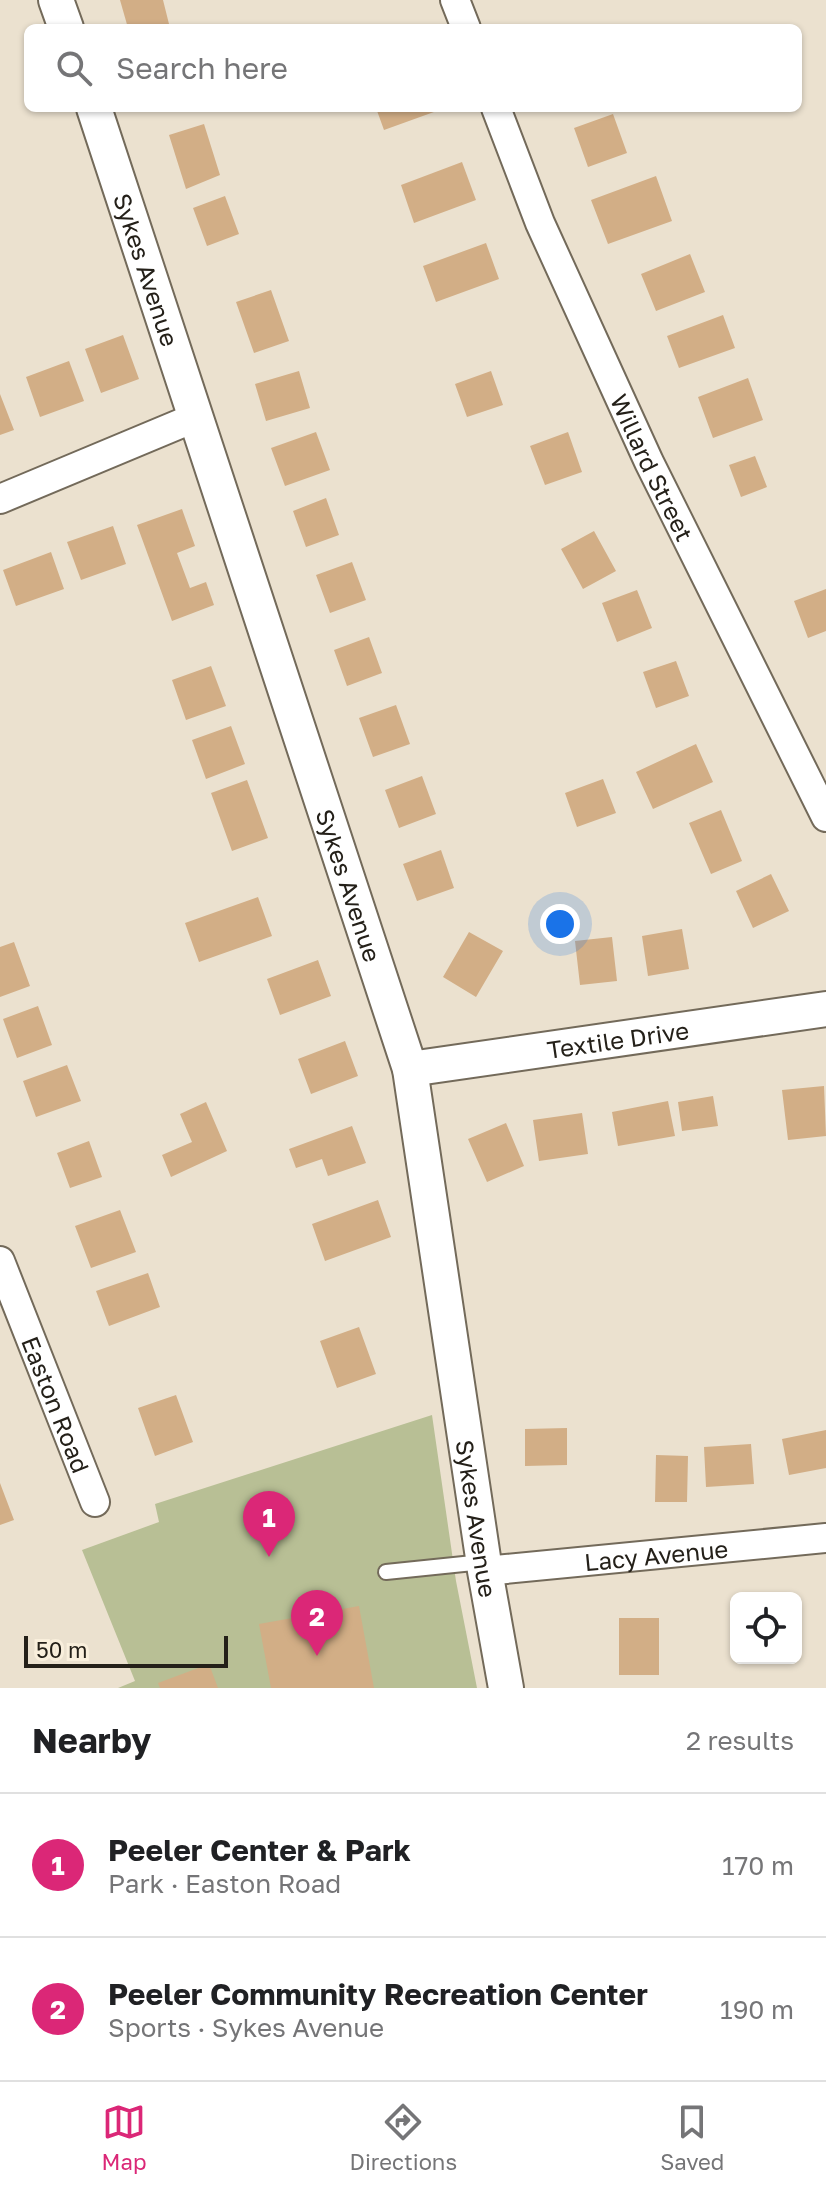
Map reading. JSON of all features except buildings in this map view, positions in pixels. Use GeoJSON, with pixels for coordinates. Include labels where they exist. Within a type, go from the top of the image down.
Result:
{"type":"FeatureCollection","features":[{"type":"Feature","properties":{"kind":"street"},"geometry":{"type":"LineString","coordinates":[[56,0],[65,24]]}},
{"type":"Feature","properties":{"kind":"street"},"geometry":{"type":"LineString","coordinates":[[455,0],[464,24]]}},
{"type":"Feature","properties":{"kind":"street","name":"Sykes Avenue"},"geometry":{"type":"LineString","coordinates":[[95,112],[410,1069],[484,1566],[506,1688]]}},
{"type":"Feature","properties":{"kind":"street","name":"Willard Street"},"geometry":{"type":"LineString","coordinates":[[498,112],[540,223],[649,462],[826,817]]}},
{"type":"Feature","properties":{"kind":"street"},"geometry":{"type":"LineString","coordinates":[[0,499],[194,418]]}},
{"type":"Feature","properties":{"kind":"street","name":"Textile Drive"},"geometry":{"type":"LineString","coordinates":[[410,1069],[826,1009]]}},
{"type":"Feature","properties":{"kind":"street","name":"Easton Road"},"geometry":{"type":"LineString","coordinates":[[0,1261],[95,1502]]}},
{"type":"Feature","properties":{"kind":"street","name":"Lacy Avenue"},"geometry":{"type":"LineString","coordinates":[[484,1566],[826,1538]]}},
{"type":"Feature","properties":{"kind":"lane"},"geometry":{"type":"LineString","coordinates":[[386,1572],[484,1566]]}},
{"type":"Feature","properties":{"kind":"green space"},"geometry":{"type":"Polygon","coordinates":[[[432,1415],[456,1581],[477,1688],[118,1688],[135,1681],[82,1550],[159,1522],[155,1504],[432,1415]]]}},
{"type":"Feature","properties":{"kind":"place","name":"Peeler Center & Park"},"geometry":{"type":"Point","coordinates":[269,1557]}},
{"type":"Feature","properties":{"kind":"place","name":"Peeler Community Recreation Center"},"geometry":{"type":"Point","coordinates":[317,1656]}}]}
